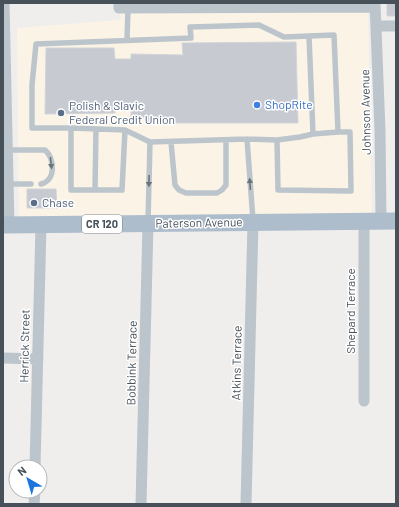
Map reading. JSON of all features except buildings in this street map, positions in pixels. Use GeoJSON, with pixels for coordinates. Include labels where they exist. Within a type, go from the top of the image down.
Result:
{"type":"FeatureCollection","features":[{"type":"Feature","properties":{"kind":"main road","name":"Paterson Avenue"},"geometry":{"type":"LineString","coordinates":[[6,225],[389,221]]}},
{"type":"Feature","properties":{"kind":"street"},"geometry":{"type":"LineString","coordinates":[[4,3],[5,99],[8,150],[6,225]]}},
{"type":"Feature","properties":{"kind":"street"},"geometry":{"type":"LineString","coordinates":[[124,6],[375,5]]}},
{"type":"Feature","properties":{"kind":"street","name":"Johnson Avenue"},"geometry":{"type":"LineString","coordinates":[[375,5],[389,221]]}},
{"type":"Feature","properties":{"kind":"street"},"geometry":{"type":"LineString","coordinates":[[376,26],[396,26]]}},
{"type":"Feature","properties":{"kind":"street","name":"Shepard Terrace"},"geometry":{"type":"LineString","coordinates":[[364,221],[364,401]]}},
{"type":"Feature","properties":{"kind":"street","name":"Atkins Terrace"},"geometry":{"type":"LineString","coordinates":[[246,504],[253,222]]}},
{"type":"Feature","properties":{"kind":"street","name":"Bobbink Terrace"},"geometry":{"type":"LineString","coordinates":[[141,504],[148,224]]}},
{"type":"Feature","properties":{"kind":"street","name":"Herrick Street"},"geometry":{"type":"LineString","coordinates":[[35,459],[41,225]]}},
{"type":"Feature","properties":{"kind":"street"},"geometry":{"type":"LineString","coordinates":[[3,358],[38,359]]}},
{"type":"Feature","properties":{"kind":"lane"},"geometry":{"type":"LineString","coordinates":[[124,6],[127,40]]}},
{"type":"Feature","properties":{"kind":"lane"},"geometry":{"type":"LineString","coordinates":[[277,140],[278,190],[351,191],[350,132],[313,134],[277,140],[247,139],[150,142],[125,130],[32,128],[32,85],[36,44],[191,38],[190,27],[259,25],[284,37],[334,35],[338,132]]}},
{"type":"Feature","properties":{"kind":"lane"},"geometry":{"type":"LineString","coordinates":[[309,36],[313,134]]}},
{"type":"Feature","properties":{"kind":"lane"},"geometry":{"type":"LineString","coordinates":[[71,128],[71,190],[122,190],[125,130]]}},
{"type":"Feature","properties":{"kind":"lane"},"geometry":{"type":"LineString","coordinates":[[95,190],[96,129]]}},
{"type":"Feature","properties":{"kind":"lane"},"geometry":{"type":"LineString","coordinates":[[247,139],[253,222]]}},
{"type":"Feature","properties":{"kind":"lane"},"geometry":{"type":"LineString","coordinates":[[171,142],[175,185],[179,190],[186,193],[217,193],[226,185],[226,140]]}},
{"type":"Feature","properties":{"kind":"lane"},"geometry":{"type":"LineString","coordinates":[[148,224],[150,142]]}},
{"type":"Feature","properties":{"kind":"lane"},"geometry":{"type":"LineString","coordinates":[[8,150],[45,150],[48,153],[52,164],[51,178],[41,184]]}},
{"type":"Feature","properties":{"kind":"lane"},"geometry":{"type":"LineString","coordinates":[[8,184],[31,184]]}},
{"type":"Feature","properties":{"kind":"shaded area"},"geometry":{"type":"Polygon","coordinates":[[[368,7],[372,221],[19,225],[17,28],[121,20],[119,8],[368,7]]]}},
{"type":"Feature","properties":{"kind":"place","name":"ShopRite"},"geometry":{"type":"Point","coordinates":[257,105]}},
{"type":"Feature","properties":{"kind":"place","name":"Polish & Slavic Federal Credit Union"},"geometry":{"type":"Point","coordinates":[61,113]}},
{"type":"Feature","properties":{"kind":"place","name":"Chase"},"geometry":{"type":"Point","coordinates":[34,203]}}]}
